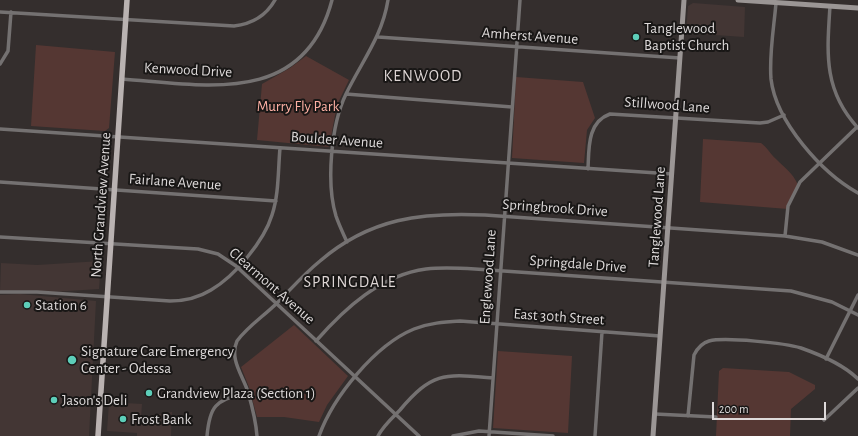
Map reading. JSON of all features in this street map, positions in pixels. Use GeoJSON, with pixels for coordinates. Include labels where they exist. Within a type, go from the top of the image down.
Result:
{"type":"FeatureCollection","features":[{"type":"Feature","properties":{"kind":"main road","name":"North Grandview Avenue"},"geometry":{"type":"LineString","coordinates":[[98,436],[128,0]]}},
{"type":"Feature","properties":{"kind":"main road","name":"Tanglewood Lane"},"geometry":{"type":"LineString","coordinates":[[654,436],[684,0]]}},
{"type":"Feature","properties":{"kind":"main road"},"geometry":{"type":"LineString","coordinates":[[738,0],[858,8]]}},
{"type":"Feature","properties":{"kind":"street"},"geometry":{"type":"LineString","coordinates":[[0,12],[225,27],[241,26],[258,19],[268,10],[275,0]]}},
{"type":"Feature","properties":{"kind":"street","name":"Kenwood Drive"},"geometry":{"type":"LineString","coordinates":[[122,79],[229,85],[250,83],[269,76],[292,63],[310,45],[324,24],[332,0]]}},
{"type":"Feature","properties":{"kind":"street"},"geometry":{"type":"LineString","coordinates":[[347,242],[340,229],[333,204],[332,180],[334,133],[340,109],[346,94],[378,37],[385,17],[388,0]]}},
{"type":"Feature","properties":{"kind":"street","name":"Englewood Lane"},"geometry":{"type":"LineString","coordinates":[[489,434],[520,0]]}},
{"type":"Feature","properties":{"kind":"street"},"geometry":{"type":"LineString","coordinates":[[776,2],[771,56],[771,81],[774,93],[784,115],[802,143],[819,164],[843,185],[858,193]]}},
{"type":"Feature","properties":{"kind":"street"},"geometry":{"type":"LineString","coordinates":[[785,236],[787,212],[792,197],[800,182],[857,128],[838,98],[828,68],[827,52],[830,6]]}},
{"type":"Feature","properties":{"kind":"street"},"geometry":{"type":"LineString","coordinates":[[0,64],[8,51],[11,12]]}},
{"type":"Feature","properties":{"kind":"street","name":"Amherst Avenue"},"geometry":{"type":"LineString","coordinates":[[378,37],[680,58]]}},
{"type":"Feature","properties":{"kind":"street"},"geometry":{"type":"LineString","coordinates":[[346,94],[512,107]]}},
{"type":"Feature","properties":{"kind":"street","name":"Stillwood Lane"},"geometry":{"type":"LineString","coordinates":[[588,169],[592,130],[597,122],[605,116],[625,114],[760,123],[768,122],[784,115]]}},
{"type":"Feature","properties":{"kind":"street","name":"Boulder Avenue"},"geometry":{"type":"LineString","coordinates":[[0,129],[672,174]]}},
{"type":"Feature","properties":{"kind":"street"},"geometry":{"type":"LineString","coordinates":[[0,292],[170,301],[186,300],[210,291],[237,268],[262,237],[270,220],[276,201],[280,148]]}},
{"type":"Feature","properties":{"kind":"street","name":"Fairlane Avenue"},"geometry":{"type":"LineString","coordinates":[[0,182],[276,201]]}},
{"type":"Feature","properties":{"kind":"street","name":"Springbrook Drive"},"geometry":{"type":"LineString","coordinates":[[257,436],[248,391],[235,358],[235,345],[246,330],[276,304],[320,261],[347,242],[385,224],[412,217],[439,214],[505,217],[785,236],[822,242],[858,255]]}},
{"type":"Feature","properties":{"kind":"street","name":"Clearmont Avenue"},"geometry":{"type":"LineString","coordinates":[[0,237],[208,251],[227,260],[419,436]]}},
{"type":"Feature","properties":{"kind":"street","name":"Springdale Drive"},"geometry":{"type":"LineString","coordinates":[[316,341],[341,314],[361,297],[386,282],[416,271],[439,268],[664,281],[791,291],[832,302],[858,315]]}},
{"type":"Feature","properties":{"kind":"street"},"geometry":{"type":"LineString","coordinates":[[826,358],[858,295]]}},
{"type":"Feature","properties":{"kind":"street","name":"East 30th Street"},"geometry":{"type":"LineString","coordinates":[[319,436],[325,418],[337,398],[356,377],[389,343],[403,334],[421,326],[448,322],[660,336]]}},
{"type":"Feature","properties":{"kind":"street"},"geometry":{"type":"LineString","coordinates":[[595,436],[602,332]]}},
{"type":"Feature","properties":{"kind":"street"},"geometry":{"type":"LineString","coordinates":[[688,416],[694,355],[698,348],[705,343],[714,340],[782,344],[801,348],[826,358],[853,374],[858,379]]}},
{"type":"Feature","properties":{"kind":"street"},"geometry":{"type":"LineString","coordinates":[[378,436],[395,414],[417,391],[434,379],[451,376],[493,378]]}},
{"type":"Feature","properties":{"kind":"street"},"geometry":{"type":"LineString","coordinates":[[824,420],[858,388]]}},
{"type":"Feature","properties":{"kind":"street"},"geometry":{"type":"LineString","coordinates":[[207,436],[209,419],[213,408],[224,400],[248,391]]}},
{"type":"Feature","properties":{"kind":"street"},"geometry":{"type":"LineString","coordinates":[[655,414],[716,417]]}},
{"type":"Feature","properties":{"kind":"street"},"geometry":{"type":"LineString","coordinates":[[453,436],[479,431],[489,434],[553,436]]}},
{"type":"Feature","properties":{"kind":"shaded area"},"geometry":{"type":"Polygon","coordinates":[[[693,3],[745,7],[744,37],[686,33],[688,6],[693,3]]]}},
{"type":"Feature","properties":{"kind":"shaded area"},"geometry":{"type":"Polygon","coordinates":[[[101,261],[99,289],[37,293],[0,292],[1,263],[37,265],[101,261]]]}},
{"type":"Feature","properties":{"kind":"shaded area"},"geometry":{"type":"Polygon","coordinates":[[[20,294],[96,301],[89,436],[0,436],[0,295],[20,294]]]}},
{"type":"Feature","properties":{"kind":"shaded area"},"geometry":{"type":"Polygon","coordinates":[[[109,402],[142,404],[141,417],[172,412],[171,436],[137,436],[137,433],[107,431],[109,402]]]}},
{"type":"Feature","properties":{"kind":"green space"},"geometry":{"type":"Polygon","coordinates":[[[36,45],[115,52],[109,128],[105,131],[31,126],[36,45]]]}},
{"type":"Feature","properties":{"kind":"green space","name":"Murry Fly Park"},"geometry":{"type":"Polygon","coordinates":[[[306,56],[349,80],[337,105],[329,147],[257,140],[262,84],[290,68],[306,56]]]}},
{"type":"Feature","properties":{"kind":"green space"},"geometry":{"type":"Polygon","coordinates":[[[516,77],[583,82],[595,118],[587,130],[584,163],[512,158],[516,77]]]}},
{"type":"Feature","properties":{"kind":"green space"},"geometry":{"type":"Polygon","coordinates":[[[703,139],[761,143],[791,174],[798,185],[788,209],[700,202],[703,139]]]}},
{"type":"Feature","properties":{"kind":"green space"},"geometry":{"type":"Polygon","coordinates":[[[294,325],[348,376],[327,405],[319,422],[284,417],[257,417],[249,387],[241,367],[294,325]]]}},
{"type":"Feature","properties":{"kind":"green space"},"geometry":{"type":"Polygon","coordinates":[[[498,351],[572,356],[568,433],[493,428],[498,351]]]}},
{"type":"Feature","properties":{"kind":"green space"},"geometry":{"type":"Polygon","coordinates":[[[723,368],[789,372],[815,385],[815,389],[791,409],[790,436],[716,436],[719,371],[723,368]]]}},
{"type":"Feature","properties":{"kind":"place","name":"Tanglewood Baptist Church"},"geometry":{"type":"Point","coordinates":[636,37]}},
{"type":"Feature","properties":{"kind":"place","name":"Station 6"},"geometry":{"type":"Point","coordinates":[27,305]}},
{"type":"Feature","properties":{"kind":"place","name":"Signature Care Emergency Center - Odessa"},"geometry":{"type":"Point","coordinates":[72,360]}},
{"type":"Feature","properties":{"kind":"place","name":"Grandview Plaza (Section 1)"},"geometry":{"type":"Point","coordinates":[149,393]}},
{"type":"Feature","properties":{"kind":"place","name":"Jason's Deli"},"geometry":{"type":"Point","coordinates":[54,400]}},
{"type":"Feature","properties":{"kind":"place","name":"Frost Bank"},"geometry":{"type":"Point","coordinates":[123,419]}},
{"type":"Feature","properties":{"kind":"district","name":"KENWOOD"},"geometry":{"type":"Point","coordinates":[423,76]}},
{"type":"Feature","properties":{"kind":"district","name":"SPRINGDALE"},"geometry":{"type":"Point","coordinates":[350,282]}}]}
